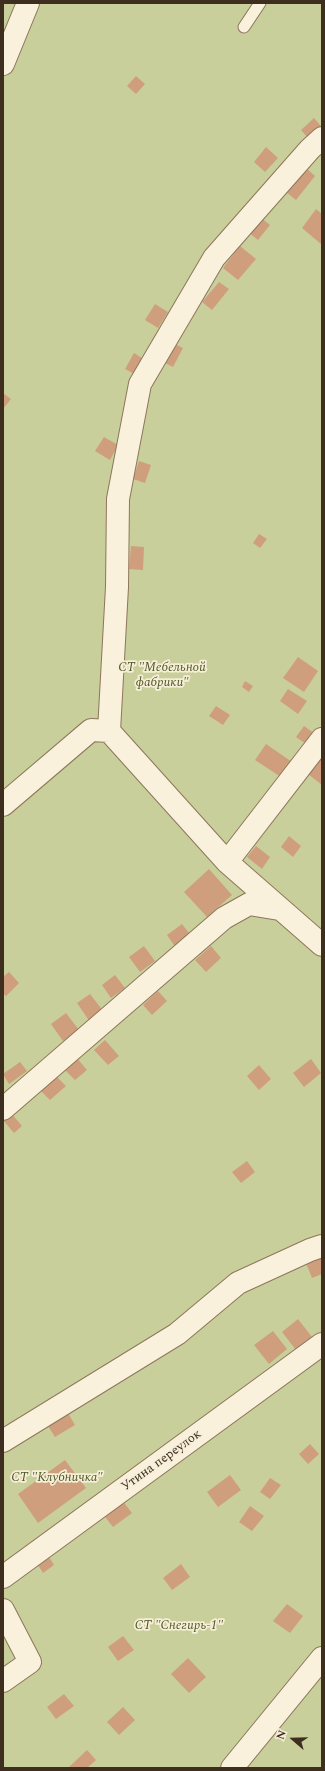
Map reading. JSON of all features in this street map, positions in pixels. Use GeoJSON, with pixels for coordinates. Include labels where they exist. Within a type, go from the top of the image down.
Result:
{"type":"FeatureCollection","features":[{"type":"Feature","properties":{"kind":"street"},"geometry":{"type":"LineString","coordinates":[[3,64],[28,3]]}},
{"type":"Feature","properties":{"kind":"street"},"geometry":{"type":"LineString","coordinates":[[109,731],[117,587],[118,499],[140,384],[214,258],[310,149],[322,138]]}},
{"type":"Feature","properties":{"kind":"street"},"geometry":{"type":"LineString","coordinates":[[3,805],[91,730],[109,731],[227,862],[322,945]]}},
{"type":"Feature","properties":{"kind":"street"},"geometry":{"type":"LineString","coordinates":[[227,862],[322,739]]}},
{"type":"Feature","properties":{"kind":"street"},"geometry":{"type":"LineString","coordinates":[[3,1109],[224,918],[249,904],[279,909]]}},
{"type":"Feature","properties":{"kind":"street"},"geometry":{"type":"LineString","coordinates":[[3,1441],[177,1334],[238,1283],[322,1246]]}},
{"type":"Feature","properties":{"kind":"street","name":"Утина переулок"},"geometry":{"type":"LineString","coordinates":[[3,1577],[322,1344]]}},
{"type":"Feature","properties":{"kind":"street"},"geometry":{"type":"LineString","coordinates":[[3,1610],[30,1662],[3,1681]]}},
{"type":"Feature","properties":{"kind":"street"},"geometry":{"type":"LineString","coordinates":[[232,1768],[322,1658]]}},
{"type":"Feature","properties":{"kind":"lane"},"geometry":{"type":"LineString","coordinates":[[244,27],[260,3]]}},
{"type":"Feature","properties":{"kind":"green space","name":"СТ \"Мебельной фабрики\""},"geometry":{"type":"Polygon","coordinates":[[[3,3],[322,3],[322,1768],[3,1768],[3,3]]]}},
{"type":"Feature","properties":{"kind":"building"},"geometry":{"type":"Polygon","coordinates":[[[136,76],[145,84],[136,94],[127,86],[136,76]]]}},
{"type":"Feature","properties":{"kind":"building"},"geometry":{"type":"Polygon","coordinates":[[[314,118],[321,126],[308,138],[301,130],[314,118]]]}},
{"type":"Feature","properties":{"kind":"building"},"geometry":{"type":"Polygon","coordinates":[[[266,147],[278,158],[265,172],[254,162],[266,147]]]}},
{"type":"Feature","properties":{"kind":"building"},"geometry":{"type":"Polygon","coordinates":[[[305,167],[315,176],[296,200],[286,192],[305,167]]]}},
{"type":"Feature","properties":{"kind":"building"},"geometry":{"type":"Polygon","coordinates":[[[316,209],[322,214],[321,244],[302,228],[316,209]]]}},
{"type":"Feature","properties":{"kind":"building"},"geometry":{"type":"Polygon","coordinates":[[[260,217],[270,225],[258,240],[248,232],[260,217]]]}},
{"type":"Feature","properties":{"kind":"building"},"geometry":{"type":"Polygon","coordinates":[[[240,246],[256,259],[238,280],[223,268],[240,246]]]}},
{"type":"Feature","properties":{"kind":"building"},"geometry":{"type":"Polygon","coordinates":[[[219,282],[229,289],[212,310],[202,302],[219,282]]]}},
{"type":"Feature","properties":{"kind":"building"},"geometry":{"type":"Polygon","coordinates":[[[155,304],[168,312],[158,328],[145,320],[155,304]]]}},
{"type":"Feature","properties":{"kind":"building"},"geometry":{"type":"Polygon","coordinates":[[[173,343],[183,348],[173,367],[163,362],[173,343]]]}},
{"type":"Feature","properties":{"kind":"building"},"geometry":{"type":"Polygon","coordinates":[[[134,353],[145,360],[136,375],[125,369],[134,353]]]}},
{"type":"Feature","properties":{"kind":"building"},"geometry":{"type":"Polygon","coordinates":[[[3,393],[11,399],[3,409],[3,393]]]}},
{"type":"Feature","properties":{"kind":"building"},"geometry":{"type":"Polygon","coordinates":[[[104,437],[118,445],[110,460],[95,451],[104,437]]]}},
{"type":"Feature","properties":{"kind":"building"},"geometry":{"type":"Polygon","coordinates":[[[139,461],[151,465],[145,483],[133,479],[139,461]]]}},
{"type":"Feature","properties":{"kind":"building"},"geometry":{"type":"Polygon","coordinates":[[[259,534],[267,539],[260,548],[253,543],[259,534]]]}},
{"type":"Feature","properties":{"kind":"building"},"geometry":{"type":"Polygon","coordinates":[[[131,546],[144,547],[143,570],[129,569],[131,546]]]}},
{"type":"Feature","properties":{"kind":"building"},"geometry":{"type":"Polygon","coordinates":[[[298,657],[318,671],[304,692],[283,678],[298,657]]]}},
{"type":"Feature","properties":{"kind":"building"},"geometry":{"type":"Polygon","coordinates":[[[245,681],[253,686],[249,692],[242,687],[245,681]]]}},
{"type":"Feature","properties":{"kind":"building"},"geometry":{"type":"Polygon","coordinates":[[[288,689],[307,701],[298,714],[280,701],[288,689]]]}},
{"type":"Feature","properties":{"kind":"building"},"geometry":{"type":"Polygon","coordinates":[[[216,706],[230,715],[223,725],[209,716],[216,706]]]}},
{"type":"Feature","properties":{"kind":"building"},"geometry":{"type":"Polygon","coordinates":[[[304,726],[314,733],[306,744],[296,737],[304,726]]]}},
{"type":"Feature","properties":{"kind":"building"},"geometry":{"type":"Polygon","coordinates":[[[266,744],[295,764],[284,779],[255,760],[266,744]]]}},
{"type":"Feature","properties":{"kind":"building"},"geometry":{"type":"Polygon","coordinates":[[[322,755],[322,785],[308,774],[322,755]]]}},
{"type":"Feature","properties":{"kind":"building"},"geometry":{"type":"Polygon","coordinates":[[[289,836],[301,846],[293,857],[281,847],[289,836]]]}},
{"type":"Feature","properties":{"kind":"building"},"geometry":{"type":"Polygon","coordinates":[[[256,846],[270,857],[262,869],[247,857],[256,846]]]}},
{"type":"Feature","properties":{"kind":"building"},"geometry":{"type":"Polygon","coordinates":[[[209,869],[232,895],[207,917],[184,892],[209,869]]]}},
{"type":"Feature","properties":{"kind":"building"},"geometry":{"type":"Polygon","coordinates":[[[182,924],[192,937],[176,948],[167,935],[182,924]]]}},
{"type":"Feature","properties":{"kind":"building"},"geometry":{"type":"Polygon","coordinates":[[[144,946],[155,961],[140,972],[129,957],[144,946]]]}},
{"type":"Feature","properties":{"kind":"building"},"geometry":{"type":"Polygon","coordinates":[[[211,946],[221,958],[206,972],[195,960],[211,946]]]}},
{"type":"Feature","properties":{"kind":"building"},"geometry":{"type":"Polygon","coordinates":[[[9,972],[19,983],[6,996],[3,993],[3,977],[9,972]]]}},
{"type":"Feature","properties":{"kind":"building"},"geometry":{"type":"Polygon","coordinates":[[[115,975],[125,988],[111,998],[102,985],[115,975]]]}},
{"type":"Feature","properties":{"kind":"building"},"geometry":{"type":"Polygon","coordinates":[[[158,991],[167,1001],[152,1015],[143,1005],[158,991]]]}},
{"type":"Feature","properties":{"kind":"building"},"geometry":{"type":"Polygon","coordinates":[[[90,994],[104,1012],[90,1022],[77,1003],[90,994]]]}},
{"type":"Feature","properties":{"kind":"building"},"geometry":{"type":"Polygon","coordinates":[[[66,1013],[79,1030],[63,1041],[51,1024],[66,1013]]]}},
{"type":"Feature","properties":{"kind":"building"},"geometry":{"type":"Polygon","coordinates":[[[105,1040],[119,1056],[108,1065],[94,1050],[105,1040]]]}},
{"type":"Feature","properties":{"kind":"building"},"geometry":{"type":"Polygon","coordinates":[[[77,1058],[87,1070],[75,1080],[64,1069],[77,1058]]]}},
{"type":"Feature","properties":{"kind":"building"},"geometry":{"type":"Polygon","coordinates":[[[311,1059],[321,1073],[304,1087],[293,1073],[311,1059]]]}},
{"type":"Feature","properties":{"kind":"building"},"geometry":{"type":"Polygon","coordinates":[[[20,1062],[27,1071],[9,1084],[3,1074],[20,1062]]]}},
{"type":"Feature","properties":{"kind":"building"},"geometry":{"type":"Polygon","coordinates":[[[259,1065],[271,1079],[259,1090],[247,1076],[259,1065]]]}},
{"type":"Feature","properties":{"kind":"building"},"geometry":{"type":"Polygon","coordinates":[[[55,1075],[66,1086],[50,1100],[39,1089],[55,1075]]]}},
{"type":"Feature","properties":{"kind":"building"},"geometry":{"type":"Polygon","coordinates":[[[11,1113],[22,1126],[14,1133],[3,1120],[11,1113]]]}},
{"type":"Feature","properties":{"kind":"building"},"geometry":{"type":"Polygon","coordinates":[[[247,1161],[255,1172],[241,1183],[232,1172],[247,1161]]]}},
{"type":"Feature","properties":{"kind":"building"},"geometry":{"type":"Polygon","coordinates":[[[322,1256],[322,1274],[312,1278],[306,1263],[322,1256]]]}},
{"type":"Feature","properties":{"kind":"building"},"geometry":{"type":"Polygon","coordinates":[[[298,1319],[312,1337],[296,1350],[282,1332],[298,1319]]]}},
{"type":"Feature","properties":{"kind":"building"},"geometry":{"type":"Polygon","coordinates":[[[273,1331],[287,1349],[269,1364],[254,1345],[273,1331]]]}},
{"type":"Feature","properties":{"kind":"building"},"geometry":{"type":"Polygon","coordinates":[[[68,1413],[75,1425],[55,1437],[48,1426],[68,1413]]]}},
{"type":"Feature","properties":{"kind":"building"},"geometry":{"type":"Polygon","coordinates":[[[310,1444],[319,1454],[308,1464],[299,1454],[310,1444]]]}},
{"type":"Feature","properties":{"kind":"building"},"geometry":{"type":"Polygon","coordinates":[[[65,1460],[86,1488],[38,1523],[18,1494],[65,1460]]]}},
{"type":"Feature","properties":{"kind":"building"},"geometry":{"type":"Polygon","coordinates":[[[230,1475],[241,1490],[218,1507],[207,1492],[230,1475]]]}},
{"type":"Feature","properties":{"kind":"building"},"geometry":{"type":"Polygon","coordinates":[[[270,1478],[281,1485],[270,1499],[260,1492],[270,1478]]]}},
{"type":"Feature","properties":{"kind":"building"},"geometry":{"type":"Polygon","coordinates":[[[121,1499],[132,1513],[113,1527],[102,1513],[121,1499]]]}},
{"type":"Feature","properties":{"kind":"building"},"geometry":{"type":"Polygon","coordinates":[[[250,1506],[264,1516],[252,1531],[239,1522],[250,1506]]]}},
{"type":"Feature","properties":{"kind":"building"},"geometry":{"type":"Polygon","coordinates":[[[47,1554],[54,1565],[43,1573],[36,1562],[47,1554]]]}},
{"type":"Feature","properties":{"kind":"building"},"geometry":{"type":"Polygon","coordinates":[[[181,1564],[190,1577],[172,1590],[163,1578],[181,1564]]]}},
{"type":"Feature","properties":{"kind":"building"},"geometry":{"type":"Polygon","coordinates":[[[287,1604],[303,1616],[290,1633],[273,1621],[287,1604]]]}},
{"type":"Feature","properties":{"kind":"building"},"geometry":{"type":"Polygon","coordinates":[[[123,1636],[134,1650],[118,1661],[108,1647],[123,1636]]]}},
{"type":"Feature","properties":{"kind":"building"},"geometry":{"type":"Polygon","coordinates":[[[188,1658],[206,1677],[189,1693],[171,1674],[188,1658]]]}},
{"type":"Feature","properties":{"kind":"building"},"geometry":{"type":"Polygon","coordinates":[[[64,1694],[74,1706],[56,1719],[47,1707],[64,1694]]]}},
{"type":"Feature","properties":{"kind":"building"},"geometry":{"type":"Polygon","coordinates":[[[123,1707],[135,1720],[119,1735],[107,1722],[123,1707]]]}},
{"type":"Feature","properties":{"kind":"building"},"geometry":{"type":"Polygon","coordinates":[[[87,1750],[96,1760],[87,1768],[68,1768],[87,1750]]]}},
{"type":"Feature","properties":{"kind":"park label","name":"СТ \"Клубничка\""},"geometry":{"type":"Point","coordinates":[57,1478]}},
{"type":"Feature","properties":{"kind":"park label","name":"СТ \"Снегирь-1\""},"geometry":{"type":"Point","coordinates":[179,1626]}}]}
